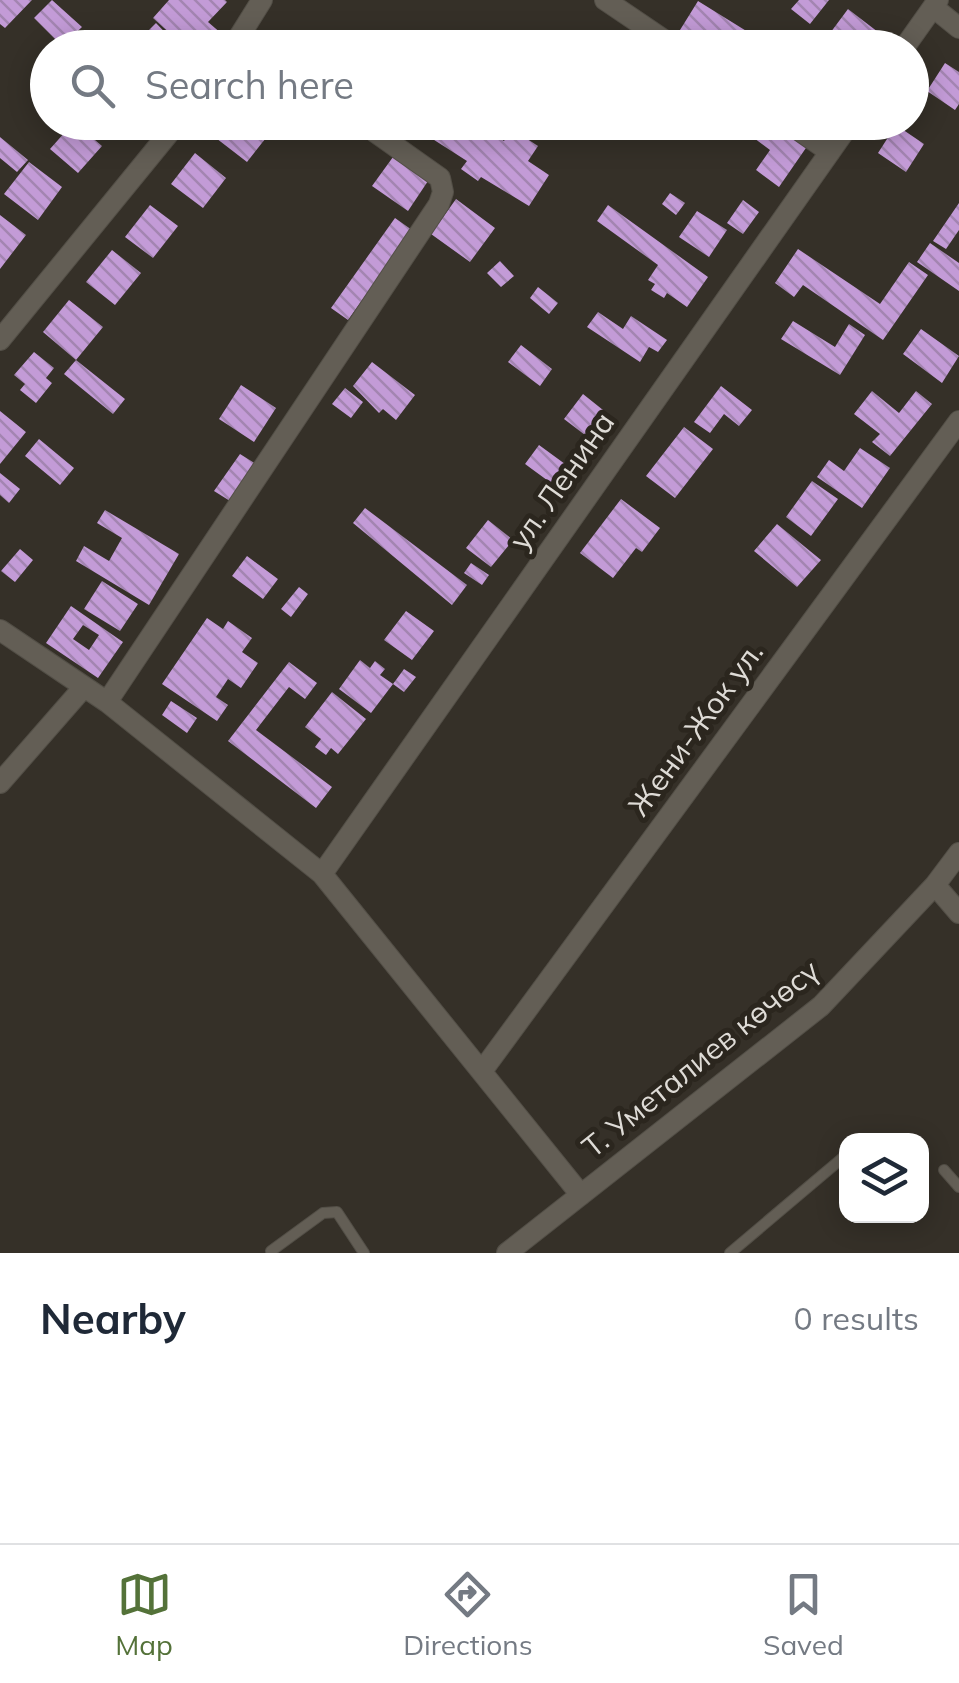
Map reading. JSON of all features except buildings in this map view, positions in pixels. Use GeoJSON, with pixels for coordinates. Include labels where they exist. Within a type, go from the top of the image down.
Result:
{"type":"FeatureCollection","features":[{"type":"Feature","properties":{"kind":"street"},"geometry":{"type":"LineString","coordinates":[[243,30],[262,0]]}},
{"type":"Feature","properties":{"kind":"street"},"geometry":{"type":"LineString","coordinates":[[606,0],[650,30]]}},
{"type":"Feature","properties":{"kind":"street"},"geometry":{"type":"LineString","coordinates":[[917,30],[935,4],[959,28]]}},
{"type":"Feature","properties":{"kind":"street"},"geometry":{"type":"LineString","coordinates":[[0,340],[163,140]]}},
{"type":"Feature","properties":{"kind":"street"},"geometry":{"type":"LineString","coordinates":[[107,702],[439,204],[443,192],[440,178],[387,140]]}},
{"type":"Feature","properties":{"kind":"street"},"geometry":{"type":"LineString","coordinates":[[813,140],[830,152]]}},
{"type":"Feature","properties":{"kind":"street","name":"ул. Ленина"},"geometry":{"type":"LineString","coordinates":[[322,874],[838,140]]}},
{"type":"Feature","properties":{"kind":"street","name":"Жени-Жок ул."},"geometry":{"type":"LineString","coordinates":[[482,1071],[959,421]]}},
{"type":"Feature","properties":{"kind":"street"},"geometry":{"type":"LineString","coordinates":[[0,630],[107,702],[322,874],[581,1195]]}},
{"type":"Feature","properties":{"kind":"street"},"geometry":{"type":"LineString","coordinates":[[0,782],[82,688]]}},
{"type":"Feature","properties":{"kind":"street","name":"Т. Уметалиев көчөсү"},"geometry":{"type":"LineString","coordinates":[[508,1253],[820,1006],[935,885],[959,853]]}},
{"type":"Feature","properties":{"kind":"street"},"geometry":{"type":"LineString","coordinates":[[935,885],[959,913]]}},
{"type":"Feature","properties":{"kind":"lane"},"geometry":{"type":"LineString","coordinates":[[730,1253],[839,1161]]}},
{"type":"Feature","properties":{"kind":"lane"},"geometry":{"type":"LineString","coordinates":[[944,1170],[959,1186]]}},
{"type":"Feature","properties":{"kind":"lane"},"geometry":{"type":"LineString","coordinates":[[271,1251],[323,1213],[337,1212],[364,1253]]}}]}
